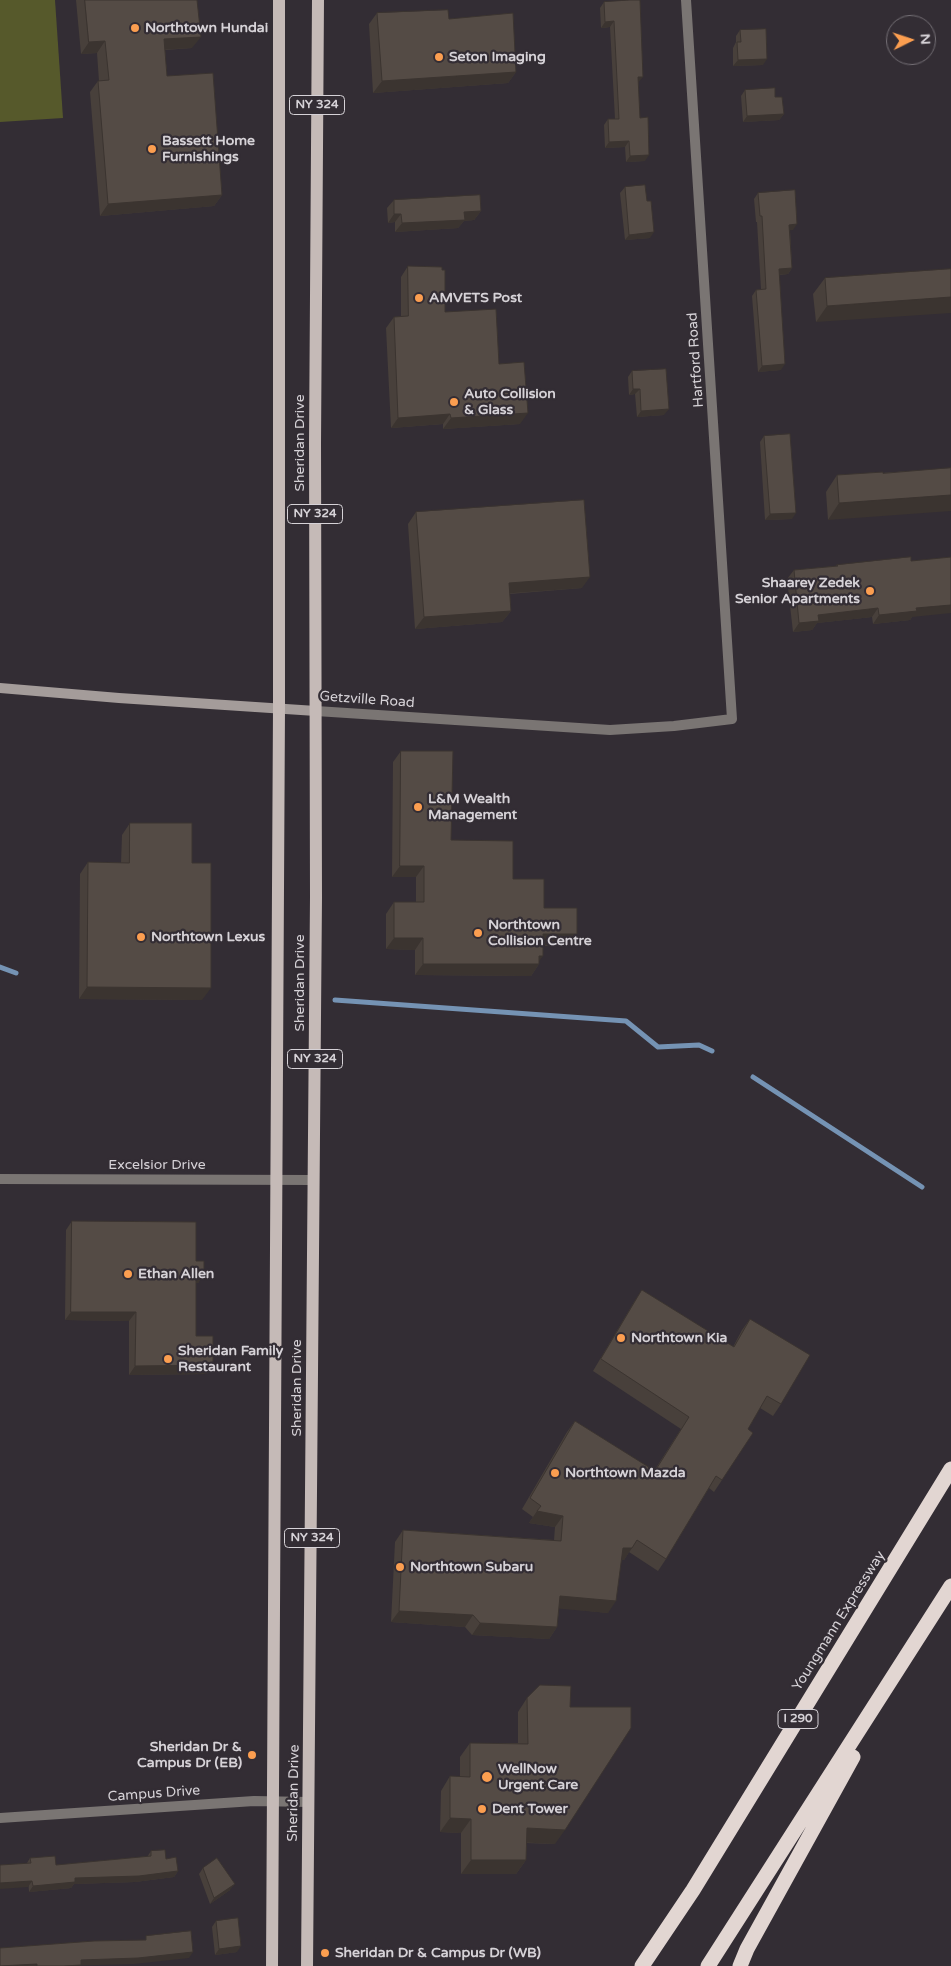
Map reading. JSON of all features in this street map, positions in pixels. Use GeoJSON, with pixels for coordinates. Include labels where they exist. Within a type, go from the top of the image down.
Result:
{"type":"FeatureCollection","features":[{"type":"Feature","properties":{"kind":"highway","name":"Youngmann Expressway"},"geometry":{"type":"LineString","coordinates":[[642,1966],[698,1881],[951,1469]]}},
{"type":"Feature","properties":{"kind":"highway"},"geometry":{"type":"LineString","coordinates":[[708,1966],[951,1586]]}},
{"type":"Feature","properties":{"kind":"highway"},"geometry":{"type":"LineString","coordinates":[[740,1966],[747,1949],[791,1872],[906,1658]]}},
{"type":"Feature","properties":{"kind":"main road","name":"Sheridan Drive"},"geometry":{"type":"LineString","coordinates":[[272,1966],[279,708],[279,0]]}},
{"type":"Feature","properties":{"kind":"main road","name":"Sheridan Drive"},"geometry":{"type":"LineString","coordinates":[[307,1966],[314,1180],[316,711],[314,452],[318,0]]}},
{"type":"Feature","properties":{"kind":"street","name":"Hartford Road"},"geometry":{"type":"LineString","coordinates":[[686,0],[732,719]]}},
{"type":"Feature","properties":{"kind":"street","name":"Getzville Road"},"geometry":{"type":"LineString","coordinates":[[0,688],[119,698],[610,730],[674,726],[732,719]]}},
{"type":"Feature","properties":{"kind":"street","name":"Excelsior Drive"},"geometry":{"type":"LineString","coordinates":[[0,1178],[314,1180]]}},
{"type":"Feature","properties":{"kind":"street","name":"Campus Drive"},"geometry":{"type":"LineString","coordinates":[[0,1818],[254,1801],[309,1802]]}},
{"type":"Feature","properties":{"kind":"green space"},"geometry":{"type":"Polygon","coordinates":[[[0,0],[55,0],[63,118],[0,122],[0,0]]]}},
{"type":"Feature","properties":{"kind":"building"},"geometry":{"type":"Polygon","coordinates":[[[85,0],[197,0],[201,37],[164,39],[167,76],[213,73],[222,195],[108,204],[98,81],[109,80],[105,41],[89,42],[85,0]]]}},
{"type":"Feature","properties":{"kind":"building"},"geometry":{"type":"Polygon","coordinates":[[[640,0],[643,77],[638,77],[640,118],[648,117],[649,155],[630,156],[629,141],[609,142],[608,119],[619,119],[614,21],[605,22],[604,2],[640,0]]]}},
{"type":"Feature","properties":{"kind":"building","name":"Seton Imaging"},"geometry":{"type":"Polygon","coordinates":[[[448,10],[449,19],[513,13],[516,72],[382,81],[377,13],[448,10]]]}},
{"type":"Feature","properties":{"kind":"building"},"geometry":{"type":"Polygon","coordinates":[[[766,29],[767,59],[738,60],[737,42],[741,42],[740,30],[766,29]]]}},
{"type":"Feature","properties":{"kind":"building"},"geometry":{"type":"Polygon","coordinates":[[[775,88],[775,97],[782,97],[784,114],[747,116],[745,90],[775,88]]]}},
{"type":"Feature","properties":{"kind":"building"},"geometry":{"type":"Polygon","coordinates":[[[645,185],[647,201],[651,201],[654,232],[629,235],[625,187],[645,185]]]}},
{"type":"Feature","properties":{"kind":"building"},"geometry":{"type":"Polygon","coordinates":[[[795,190],[797,224],[789,225],[792,268],[779,269],[785,364],[762,366],[756,290],[766,289],[762,216],[760,216],[758,193],[795,190]]]}},
{"type":"Feature","properties":{"kind":"building"},"geometry":{"type":"Polygon","coordinates":[[[480,195],[481,211],[464,212],[465,220],[402,223],[401,214],[394,214],[394,200],[480,195]]]}},
{"type":"Feature","properties":{"kind":"building"},"geometry":{"type":"Polygon","coordinates":[[[408,266],[442,267],[442,270],[445,270],[445,312],[496,309],[499,364],[524,362],[528,413],[451,418],[450,414],[398,418],[394,317],[408,316],[408,266]]]}},
{"type":"Feature","properties":{"kind":"building"},"geometry":{"type":"Polygon","coordinates":[[[951,269],[951,297],[827,306],[825,278],[951,269]]]}},
{"type":"Feature","properties":{"kind":"building"},"geometry":{"type":"Polygon","coordinates":[[[666,369],[669,409],[641,411],[640,389],[633,389],[632,371],[666,369]]]}},
{"type":"Feature","properties":{"kind":"building"},"geometry":{"type":"Polygon","coordinates":[[[790,434],[796,513],[770,514],[764,436],[790,434]]]}},
{"type":"Feature","properties":{"kind":"building"},"geometry":{"type":"Polygon","coordinates":[[[951,468],[951,495],[839,503],[837,475],[951,468]]]}},
{"type":"Feature","properties":{"kind":"building"},"geometry":{"type":"Polygon","coordinates":[[[584,500],[590,577],[509,583],[511,611],[424,617],[416,512],[584,500]]]}},
{"type":"Feature","properties":{"kind":"building","name":"Shaarey Zedek Senior Apartments"},"geometry":{"type":"Polygon","coordinates":[[[911,557],[911,561],[951,557],[951,605],[916,608],[917,611],[879,615],[878,608],[818,615],[819,621],[799,623],[794,570],[911,557]]]}},
{"type":"Feature","properties":{"kind":"building"},"geometry":{"type":"Polygon","coordinates":[[[401,751],[453,751],[451,840],[513,841],[513,879],[544,879],[544,908],[577,908],[577,934],[543,934],[543,956],[539,956],[539,964],[423,964],[423,938],[394,938],[394,902],[424,902],[424,866],[400,866],[401,751]]]}},
{"type":"Feature","properties":{"kind":"building","name":"Northtown Lexus"},"geometry":{"type":"Polygon","coordinates":[[[130,823],[192,823],[192,863],[211,863],[211,988],[87,987],[88,862],[129,863],[130,823]]]}},
{"type":"Feature","properties":{"kind":"building","name":"Ethan Allen"},"geometry":{"type":"Polygon","coordinates":[[[72,1221],[196,1222],[196,1261],[204,1261],[204,1274],[196,1274],[196,1336],[213,1336],[213,1365],[135,1366],[136,1312],[71,1312],[72,1221]]]}},
{"type":"Feature","properties":{"kind":"building"},"geometry":{"type":"Polygon","coordinates":[[[642,1290],[734,1347],[750,1319],[810,1355],[781,1404],[767,1396],[748,1429],[753,1433],[722,1480],[716,1476],[666,1559],[637,1540],[632,1548],[623,1548],[616,1601],[560,1596],[557,1627],[480,1623],[473,1615],[399,1611],[403,1530],[561,1541],[563,1516],[537,1511],[541,1506],[530,1498],[575,1421],[655,1471],[689,1417],[601,1359],[642,1290]]]}},
{"type":"Feature","properties":{"kind":"building"},"geometry":{"type":"Polygon","coordinates":[[[540,1685],[571,1686],[570,1707],[631,1707],[631,1728],[565,1830],[527,1828],[526,1860],[471,1860],[471,1819],[450,1818],[450,1776],[470,1777],[470,1743],[528,1744],[527,1698],[540,1685]]]}},
{"type":"Feature","properties":{"kind":"building"},"geometry":{"type":"Polygon","coordinates":[[[165,1850],[166,1859],[176,1857],[178,1871],[139,1876],[75,1878],[75,1882],[33,1886],[32,1881],[0,1883],[0,1865],[31,1863],[30,1858],[55,1856],[56,1865],[151,1856],[151,1851],[165,1850]]]}},
{"type":"Feature","properties":{"kind":"building"},"geometry":{"type":"Polygon","coordinates":[[[217,1858],[235,1884],[214,1898],[203,1868],[217,1858]]]}},
{"type":"Feature","properties":{"kind":"building"},"geometry":{"type":"Polygon","coordinates":[[[238,1918],[241,1946],[219,1949],[216,1921],[238,1918]]]}},
{"type":"Feature","properties":{"kind":"building"},"geometry":{"type":"Polygon","coordinates":[[[191,1931],[193,1952],[138,1958],[81,1960],[81,1965],[37,1966],[37,1964],[0,1966],[0,1948],[94,1941],[146,1940],[146,1936],[191,1931]]]}},
{"type":"Feature","properties":{"kind":"waterway"},"geometry":{"type":"LineString","coordinates":[[0,967],[16,973]]}},
{"type":"Feature","properties":{"kind":"waterway"},"geometry":{"type":"LineString","coordinates":[[335,1000],[626,1021],[658,1047],[699,1045],[712,1051]]}},
{"type":"Feature","properties":{"kind":"waterway"},"geometry":{"type":"LineString","coordinates":[[753,1077],[922,1187]]}},
{"type":"Feature","properties":{"kind":"place","name":"Northtown Hundai"},"geometry":{"type":"Point","coordinates":[135,28]}},
{"type":"Feature","properties":{"kind":"place","name":"Seton Imaging"},"geometry":{"type":"Point","coordinates":[439,57]}},
{"type":"Feature","properties":{"kind":"place","name":"Bassett Home Furnishings"},"geometry":{"type":"Point","coordinates":[152,149]}},
{"type":"Feature","properties":{"kind":"place","name":"AMVETS Post"},"geometry":{"type":"Point","coordinates":[419,298]}},
{"type":"Feature","properties":{"kind":"place","name":"Auto Collision & Glass"},"geometry":{"type":"Point","coordinates":[454,402]}},
{"type":"Feature","properties":{"kind":"place","name":"Shaarey Zedek Senior Apartments"},"geometry":{"type":"Point","coordinates":[870,591]}},
{"type":"Feature","properties":{"kind":"place","name":"L&M Wealth Management"},"geometry":{"type":"Point","coordinates":[418,807]}},
{"type":"Feature","properties":{"kind":"place","name":"Northtown Collision Centre"},"geometry":{"type":"Point","coordinates":[478,933]}},
{"type":"Feature","properties":{"kind":"place","name":"Northtown Lexus"},"geometry":{"type":"Point","coordinates":[141,937]}},
{"type":"Feature","properties":{"kind":"place","name":"Ethan Allen"},"geometry":{"type":"Point","coordinates":[128,1274]}},
{"type":"Feature","properties":{"kind":"place","name":"Northtown Kia"},"geometry":{"type":"Point","coordinates":[621,1338]}},
{"type":"Feature","properties":{"kind":"place","name":"Sheridan Family Restaurant"},"geometry":{"type":"Point","coordinates":[168,1359]}},
{"type":"Feature","properties":{"kind":"place","name":"Northtown Mazda"},"geometry":{"type":"Point","coordinates":[555,1473]}},
{"type":"Feature","properties":{"kind":"place","name":"Northtown Subaru"},"geometry":{"type":"Point","coordinates":[400,1567]}},
{"type":"Feature","properties":{"kind":"place","name":"Sheridan Dr & Campus Dr (EB)"},"geometry":{"type":"Point","coordinates":[252,1755]}},
{"type":"Feature","properties":{"kind":"place","name":"WellNow Urgent Care"},"geometry":{"type":"Point","coordinates":[487,1777]}},
{"type":"Feature","properties":{"kind":"place","name":"Dent Tower"},"geometry":{"type":"Point","coordinates":[482,1809]}},
{"type":"Feature","properties":{"kind":"place","name":"Sheridan Dr & Campus Dr (WB)"},"geometry":{"type":"Point","coordinates":[325,1953]}}]}
